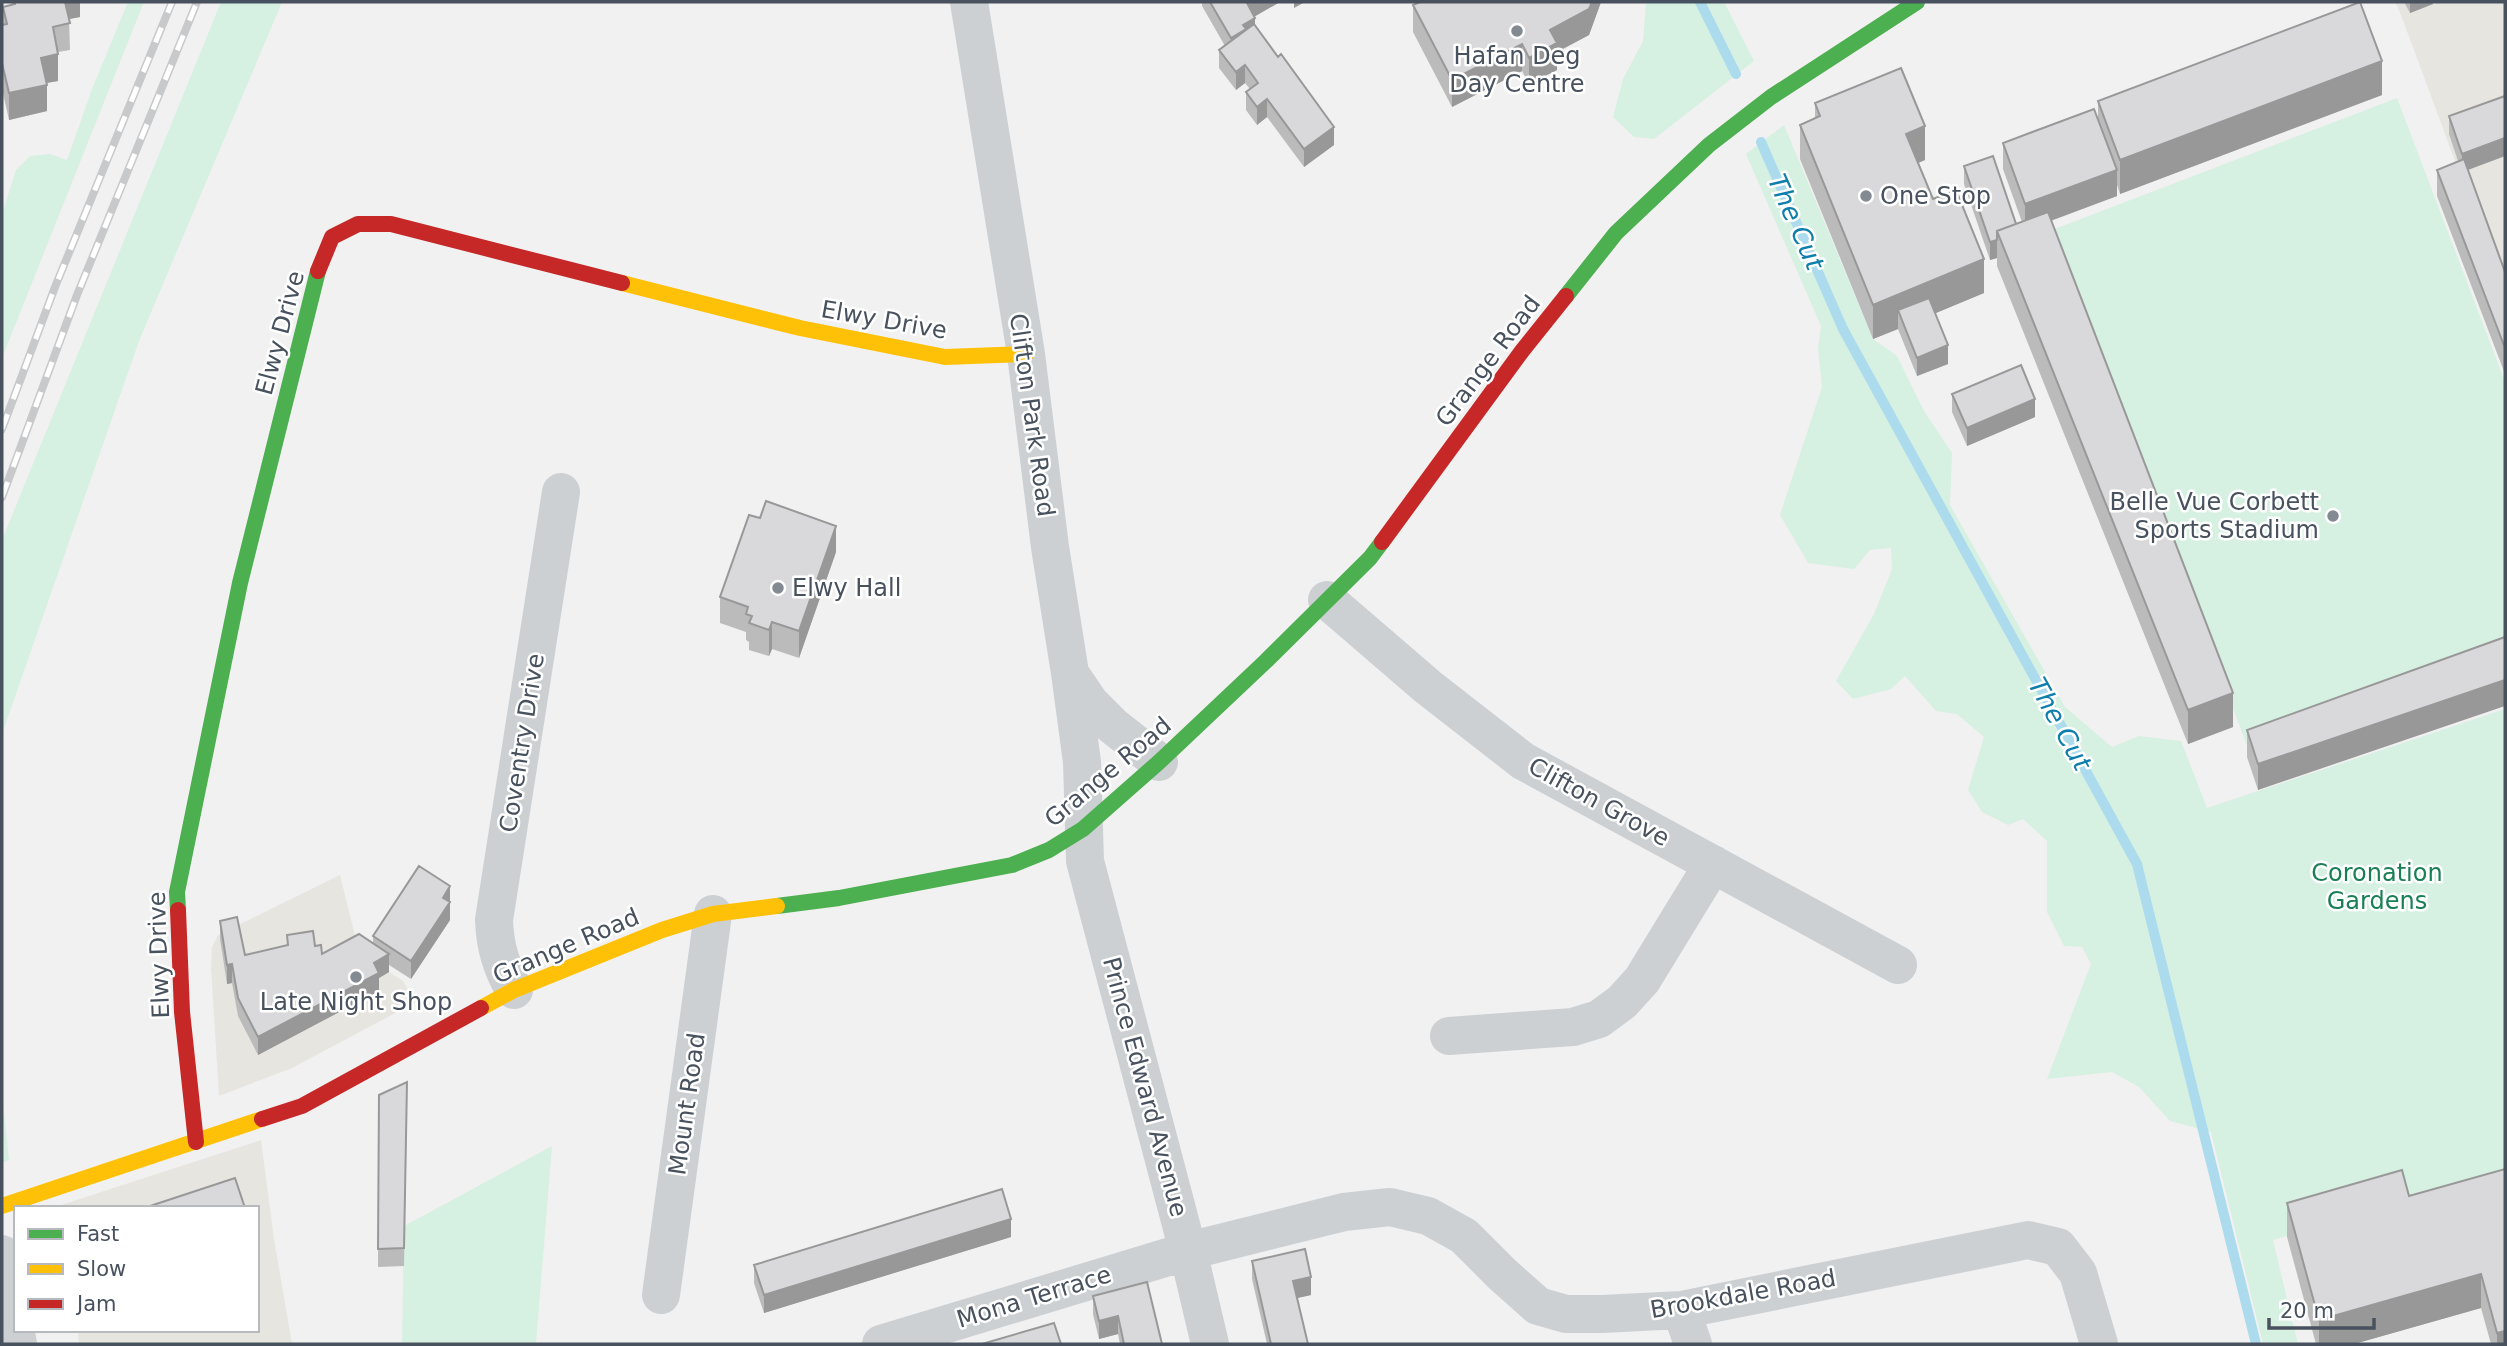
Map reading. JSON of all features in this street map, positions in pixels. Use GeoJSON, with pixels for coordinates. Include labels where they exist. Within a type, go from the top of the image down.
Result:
{"type":"FeatureCollection","features":[{"type":"Feature","properties":{"kind":"main road","name":"Grange Road"},"geometry":{"type":"LineString","coordinates":[[2,1206],[302,1105],[514,990],[662,930],[713,914],[839,898],[1012,865],[1049,850],[1083,829],[1159,762],[1370,558],[1522,351],[1615,233],[1709,145],[1772,97],[1917,2]]}},
{"type":"Feature","properties":{"kind":"main road","name":"Elwy Drive"},"geometry":{"type":"LineString","coordinates":[[196,1142],[182,1012],[177,892],[240,583],[317,275],[331,237],[358,225],[391,224],[800,328],[945,357],[1026,354]]}},
{"type":"Feature","properties":{"kind":"street","name":"Clifton Park Road"},"geometry":{"type":"LineString","coordinates":[[969,2],[1026,354],[1050,547],[1070,673],[1082,762],[1083,829]]}},
{"type":"Feature","properties":{"kind":"street","name":"Coventry Drive"},"geometry":{"type":"LineString","coordinates":[[514,990],[502,968],[495,944],[494,920],[561,492]]}},
{"type":"Feature","properties":{"kind":"street","name":"Clifton Grove"},"geometry":{"type":"LineString","coordinates":[[1328,600],[1428,687],[1523,761],[1898,965]]}},
{"type":"Feature","properties":{"kind":"street"},"geometry":{"type":"LineString","coordinates":[[1070,673],[1090,703],[1159,762]]}},
{"type":"Feature","properties":{"kind":"street","name":"Prince Edward Avenue"},"geometry":{"type":"LineString","coordinates":[[1083,829],[1086,861],[1210,1344]]}},
{"type":"Feature","properties":{"kind":"street"},"geometry":{"type":"LineString","coordinates":[[1449,1036],[1573,1027],[1599,1019],[1622,1002],[1642,981],[1713,864]]}},
{"type":"Feature","properties":{"kind":"street","name":"Mount Road"},"geometry":{"type":"LineString","coordinates":[[660,1294],[713,914]]}},
{"type":"Feature","properties":{"kind":"street","name":"Brookdale Road"},"geometry":{"type":"LineString","coordinates":[[1188,1251],[1344,1212],[1390,1208],[1428,1216],[1464,1236],[1538,1306],[1566,1314],[1602,1314],[1687,1327],[2028,1240],[2058,1247],[2078,1273],[2099,1344]]}},
{"type":"Feature","properties":{"kind":"street","name":"Mona Terrace"},"geometry":{"type":"LineString","coordinates":[[881,1344],[1188,1251]]}},
{"type":"Feature","properties":{"kind":"street"},"geometry":{"type":"LineString","coordinates":[[2,1254],[14,1322]]}},
{"type":"Feature","properties":{"kind":"shaded area"},"geometry":{"type":"Polygon","coordinates":[[[2395,2],[2505,2],[2505,296],[2401,15],[2395,2]]]}},
{"type":"Feature","properties":{"kind":"shaded area"},"geometry":{"type":"Polygon","coordinates":[[[340,875],[359,952],[403,981],[416,1002],[292,1068],[219,1096],[211,967],[212,947],[218,935],[340,875]]]}},
{"type":"Feature","properties":{"kind":"shaded area"},"geometry":{"type":"Polygon","coordinates":[[[261,1140],[292,1344],[79,1344],[78,1332],[259,1332],[259,1206],[58,1206],[261,1140]]]}},
{"type":"Feature","properties":{"kind":"green space"},"geometry":{"type":"Polygon","coordinates":[[[128,2],[144,2],[2,358],[2,214],[16,170],[30,156],[50,154],[67,160],[92,89],[128,2]]]}},
{"type":"Feature","properties":{"kind":"green space"},"geometry":{"type":"Polygon","coordinates":[[[221,2],[282,2],[139,341],[2,734],[2,540],[221,2]]]}},
{"type":"Feature","properties":{"kind":"green space"},"geometry":{"type":"Polygon","coordinates":[[[1646,2],[1724,2],[1754,61],[1654,139],[1634,137],[1613,117],[1623,79],[1643,41],[1646,2]]]}},
{"type":"Feature","properties":{"kind":"green space","name":"Belle Vue Corbett Sports Stadium"},"geometry":{"type":"Polygon","coordinates":[[[2397,98],[2505,382],[2505,650],[2248,748],[2052,230],[2397,98]]]}},
{"type":"Feature","properties":{"kind":"green space","name":"Coronation Gardens"},"geometry":{"type":"Polygon","coordinates":[[[1784,125],[1873,339],[1897,356],[1924,411],[1952,453],[1950,505],[2065,707],[2112,747],[2139,736],[2181,741],[2207,808],[2505,709],[2505,1188],[2367,1212],[2273,1240],[2298,1344],[2263,1344],[2211,1132],[2170,1121],[2139,1087],[2112,1072],[2047,1079],[2091,964],[2082,947],[2064,946],[2047,912],[2047,841],[2023,819],[2008,825],[1982,812],[1968,790],[1984,737],[1957,714],[1936,711],[1905,676],[1891,689],[1853,699],[1836,681],[1874,614],[1892,569],[1891,548],[1870,550],[1854,569],[1808,563],[1780,515],[1822,387],[1818,348],[1821,326],[1746,154],[1784,125]]]}},
{"type":"Feature","properties":{"kind":"green space"},"geometry":{"type":"Polygon","coordinates":[[[2,1093],[9,1160],[2,1163],[2,1093]]]}},
{"type":"Feature","properties":{"kind":"green space"},"geometry":{"type":"Polygon","coordinates":[[[552,1146],[536,1344],[402,1344],[404,1226],[552,1146]]]}},
{"type":"Feature","properties":{"kind":"building"},"geometry":{"type":"Polygon","coordinates":[[[15,2],[65,2],[70,23],[53,27],[58,54],[41,58],[47,85],[9,93],[2,63],[2,25],[7,24],[3,7],[15,2]]]}},
{"type":"Feature","properties":{"kind":"building"},"geometry":{"type":"Polygon","coordinates":[[[1210,2],[1248,2],[1255,18],[1243,25],[1246,29],[1231,38],[1210,2]]]}},
{"type":"Feature","properties":{"kind":"building"},"geometry":{"type":"Polygon","coordinates":[[[1420,2],[1592,2],[1589,9],[1550,30],[1557,43],[1529,58],[1522,44],[1452,80],[1413,5],[1420,2]]]}},
{"type":"Feature","properties":{"kind":"building"},"geometry":{"type":"Polygon","coordinates":[[[2360,2],[2382,61],[2120,160],[2098,101],[2360,2]]]}},
{"type":"Feature","properties":{"kind":"building"},"geometry":{"type":"Polygon","coordinates":[[[1254,24],[1278,57],[1281,54],[1334,127],[1304,149],[1267,99],[1257,107],[1246,92],[1258,83],[1245,65],[1236,72],[1219,50],[1254,24]]]}},
{"type":"Feature","properties":{"kind":"building","name":"One Stop"},"geometry":{"type":"Polygon","coordinates":[[[1901,68],[1925,126],[1906,134],[1933,199],[1956,190],[1984,259],[1873,305],[1800,125],[1820,116],[1815,103],[1901,68]]]}},
{"type":"Feature","properties":{"kind":"building"},"geometry":{"type":"Polygon","coordinates":[[[2505,96],[2505,138],[2462,154],[2449,116],[2505,96]]]}},
{"type":"Feature","properties":{"kind":"building"},"geometry":{"type":"Polygon","coordinates":[[[2094,109],[2117,170],[2025,204],[2003,143],[2094,109]]]}},
{"type":"Feature","properties":{"kind":"building"},"geometry":{"type":"Polygon","coordinates":[[[1993,156],[2016,224],[1997,231],[1997,240],[1990,242],[1964,166],[1993,156]]]}},
{"type":"Feature","properties":{"kind":"building"},"geometry":{"type":"Polygon","coordinates":[[[2464,159],[2505,272],[2505,348],[2437,170],[2464,159]]]}},
{"type":"Feature","properties":{"kind":"building"},"geometry":{"type":"Polygon","coordinates":[[[2048,212],[2233,693],[2188,710],[1997,231],[2048,212]]]}},
{"type":"Feature","properties":{"kind":"building"},"geometry":{"type":"Polygon","coordinates":[[[1929,298],[1948,345],[1917,358],[1898,310],[1929,298]]]}},
{"type":"Feature","properties":{"kind":"building"},"geometry":{"type":"Polygon","coordinates":[[[2021,365],[2035,399],[1967,428],[1952,394],[2021,365]]]}},
{"type":"Feature","properties":{"kind":"building","name":"Elwy Hall"},"geometry":{"type":"Polygon","coordinates":[[[766,501],[836,526],[799,631],[772,622],[769,630],[749,623],[752,616],[746,614],[748,607],[720,597],[749,515],[760,518],[766,501]]]}},
{"type":"Feature","properties":{"kind":"building"},"geometry":{"type":"Polygon","coordinates":[[[2505,637],[2505,680],[2258,764],[2247,730],[2505,637]]]}},
{"type":"Feature","properties":{"kind":"building"},"geometry":{"type":"Polygon","coordinates":[[[419,866],[450,886],[443,898],[450,902],[411,961],[373,936],[419,866]]]}},
{"type":"Feature","properties":{"kind":"building"},"geometry":{"type":"Polygon","coordinates":[[[237,917],[245,955],[288,945],[287,935],[313,931],[315,946],[321,945],[322,954],[359,934],[389,954],[374,963],[379,973],[258,1037],[238,998],[232,964],[227,965],[220,921],[237,917]]]}},
{"type":"Feature","properties":{"kind":"building"},"geometry":{"type":"Polygon","coordinates":[[[407,1082],[404,1248],[378,1249],[379,1095],[407,1082]]]}},
{"type":"Feature","properties":{"kind":"building"},"geometry":{"type":"Polygon","coordinates":[[[2505,1169],[2505,1331],[2497,1333],[2481,1274],[2319,1320],[2287,1203],[2402,1170],[2409,1196],[2505,1169]]]}},
{"type":"Feature","properties":{"kind":"building"},"geometry":{"type":"Polygon","coordinates":[[[235,1178],[244,1206],[150,1206],[235,1178]]]}},
{"type":"Feature","properties":{"kind":"building"},"geometry":{"type":"Polygon","coordinates":[[[1002,1189],[1011,1219],[764,1295],[754,1265],[1002,1189]]]}},
{"type":"Feature","properties":{"kind":"building"},"geometry":{"type":"Polygon","coordinates":[[[1305,1249],[1311,1277],[1293,1281],[1308,1344],[1271,1344],[1252,1261],[1305,1249]]]}},
{"type":"Feature","properties":{"kind":"building"},"geometry":{"type":"Polygon","coordinates":[[[1147,1282],[1162,1344],[1124,1344],[1118,1316],[1099,1321],[1093,1296],[1147,1282]]]}},
{"type":"Feature","properties":{"kind":"building"},"geometry":{"type":"Polygon","coordinates":[[[1054,1323],[1061,1344],[982,1344],[1054,1323]]]}},
{"type":"Feature","properties":{"kind":"waterway","name":"The Cut"},"geometry":{"type":"LineString","coordinates":[[1700,2],[1736,74]]}},
{"type":"Feature","properties":{"kind":"waterway","name":"The Cut"},"geometry":{"type":"LineString","coordinates":[[1761,142],[1843,329],[2137,864],[2256,1344]]}},
{"type":"Feature","properties":{"kind":"railway"},"geometry":{"type":"LineString","coordinates":[[2,429],[55,287],[172,2]]}},
{"type":"Feature","properties":{"kind":"railway"},"geometry":{"type":"LineString","coordinates":[[2,497],[77,295],[197,2]]}},
{"type":"Feature","properties":{"kind":"traffic: fast"},"geometry":{"type":"LineString","coordinates":[[1566,296],[1616,233],[1709,145],[1771,97],[1917,2]]}},
{"type":"Feature","properties":{"kind":"traffic: fast"},"geometry":{"type":"LineString","coordinates":[[178,910],[177,892],[240,583],[318,271]]}},
{"type":"Feature","properties":{"kind":"traffic: fast"},"geometry":{"type":"LineString","coordinates":[[777,906],[839,898],[1012,865],[1049,850],[1083,829],[1159,762],[1266,661],[1370,558],[1382,542]]}},
{"type":"Feature","properties":{"kind":"traffic: slow"},"geometry":{"type":"LineString","coordinates":[[622,283],[800,328],[945,357],[1026,354]]}},
{"type":"Feature","properties":{"kind":"traffic: slow"},"geometry":{"type":"LineString","coordinates":[[481,1008],[514,990],[662,930],[713,914],[777,906]]}},
{"type":"Feature","properties":{"kind":"traffic: slow"},"geometry":{"type":"LineString","coordinates":[[2,1206],[262,1119]]}},
{"type":"Feature","properties":{"kind":"traffic: jam"},"geometry":{"type":"LineString","coordinates":[[318,271],[332,237],[358,224],[391,224],[622,283]]}},
{"type":"Feature","properties":{"kind":"traffic: jam"},"geometry":{"type":"LineString","coordinates":[[1382,542],[1522,351],[1566,296]]}},
{"type":"Feature","properties":{"kind":"traffic: jam"},"geometry":{"type":"LineString","coordinates":[[178,910],[182,1012],[196,1142]]}},
{"type":"Feature","properties":{"kind":"traffic: jam"},"geometry":{"type":"LineString","coordinates":[[262,1119],[302,1106],[481,1008]]}},
{"type":"Feature","properties":{"kind":"place","name":"Hafan Deg Day Centre"},"geometry":{"type":"Point","coordinates":[1517,31]}},
{"type":"Feature","properties":{"kind":"place","name":"One Stop"},"geometry":{"type":"Point","coordinates":[1866,196]}},
{"type":"Feature","properties":{"kind":"place","name":"Belle Vue Corbett Sports Stadium"},"geometry":{"type":"Point","coordinates":[2333,516]}},
{"type":"Feature","properties":{"kind":"place","name":"Elwy Hall"},"geometry":{"type":"Point","coordinates":[778,588]}},
{"type":"Feature","properties":{"kind":"place","name":"Late Night Shop"},"geometry":{"type":"Point","coordinates":[356,977]}}]}
